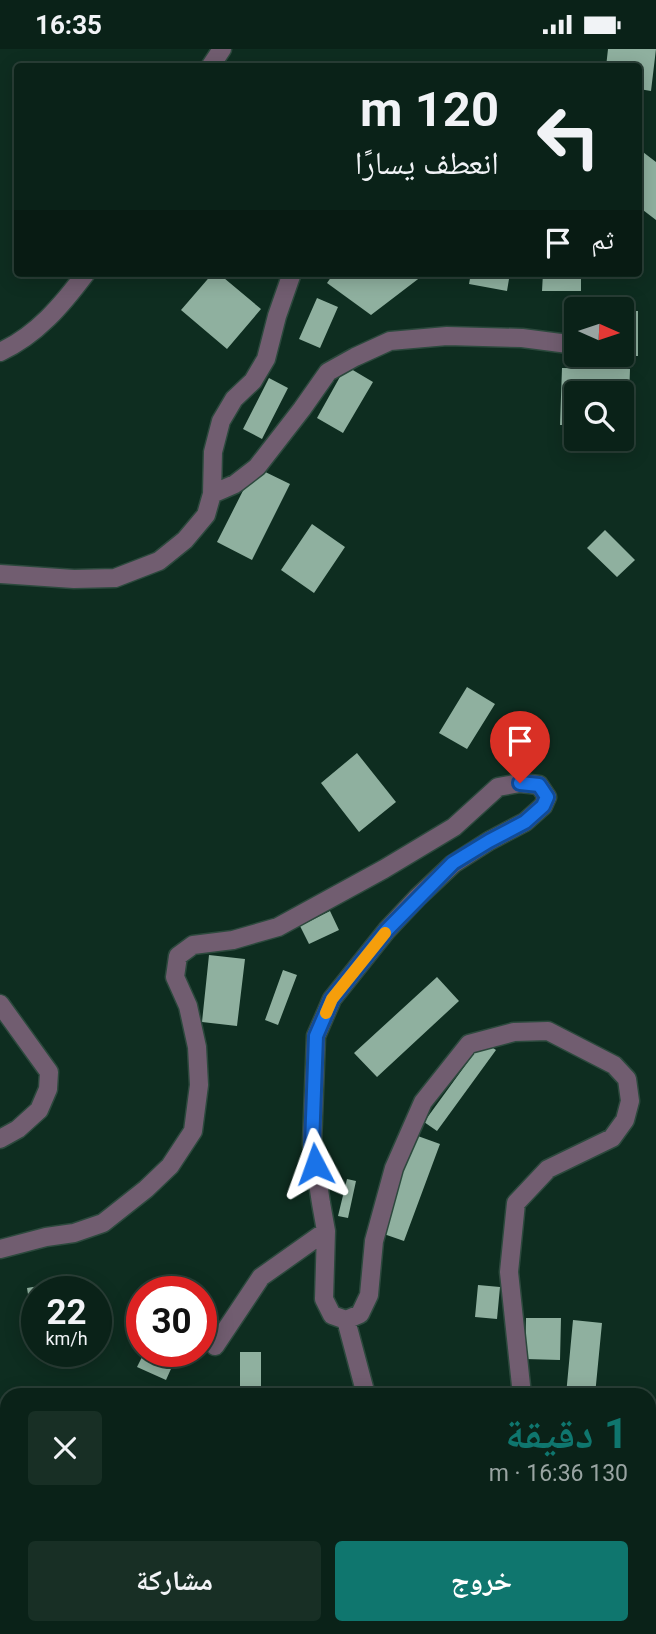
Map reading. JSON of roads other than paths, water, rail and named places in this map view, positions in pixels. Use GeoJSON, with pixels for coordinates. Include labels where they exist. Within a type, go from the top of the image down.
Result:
{"type":"FeatureCollection","features":[{"type":"Feature","properties":{"kind":"street"},"geometry":{"type":"LineString","coordinates":[[0,352],[12,347],[44,324],[83,277]]}},
{"type":"Feature","properties":{"kind":"street"},"geometry":{"type":"LineString","coordinates":[[0,574],[74,579],[115,578],[159,561],[185,540],[206,515],[212,494],[213,452],[221,421],[234,399],[253,381],[266,359],[291,277]]}},
{"type":"Feature","properties":{"kind":"street"},"geometry":{"type":"LineString","coordinates":[[212,494],[235,484],[257,467],[328,372],[355,356],[390,341],[447,336],[522,338],[564,343]]}},
{"type":"Feature","properties":{"kind":"street"},"geometry":{"type":"LineString","coordinates":[[0,1249],[74,1233],[103,1223],[170,1166],[193,1131],[200,1085],[197,1047],[188,1006],[175,977],[178,956],[193,945],[233,940],[278,926],[373,875],[454,827],[498,787],[520,783],[539,785],[547,797],[543,806],[525,822],[453,863],[387,930],[332,999],[316,1036],[312,1145],[327,1231],[324,1299],[332,1315],[346,1320],[360,1314],[369,1295],[374,1241],[394,1168],[423,1102],[469,1044],[514,1032],[548,1031],[614,1065],[626,1079],[630,1101],[625,1120],[612,1138],[548,1169],[516,1202],[509,1272],[522,1388]]}},
{"type":"Feature","properties":{"kind":"street"},"geometry":{"type":"LineString","coordinates":[[0,1004],[49,1072],[48,1089],[38,1110],[18,1129],[0,1139]]}},
{"type":"Feature","properties":{"kind":"street"},"geometry":{"type":"LineString","coordinates":[[217,1343],[261,1277],[327,1231]]}},
{"type":"Feature","properties":{"kind":"street"},"geometry":{"type":"LineString","coordinates":[[346,1320],[364,1388]]}}]}
